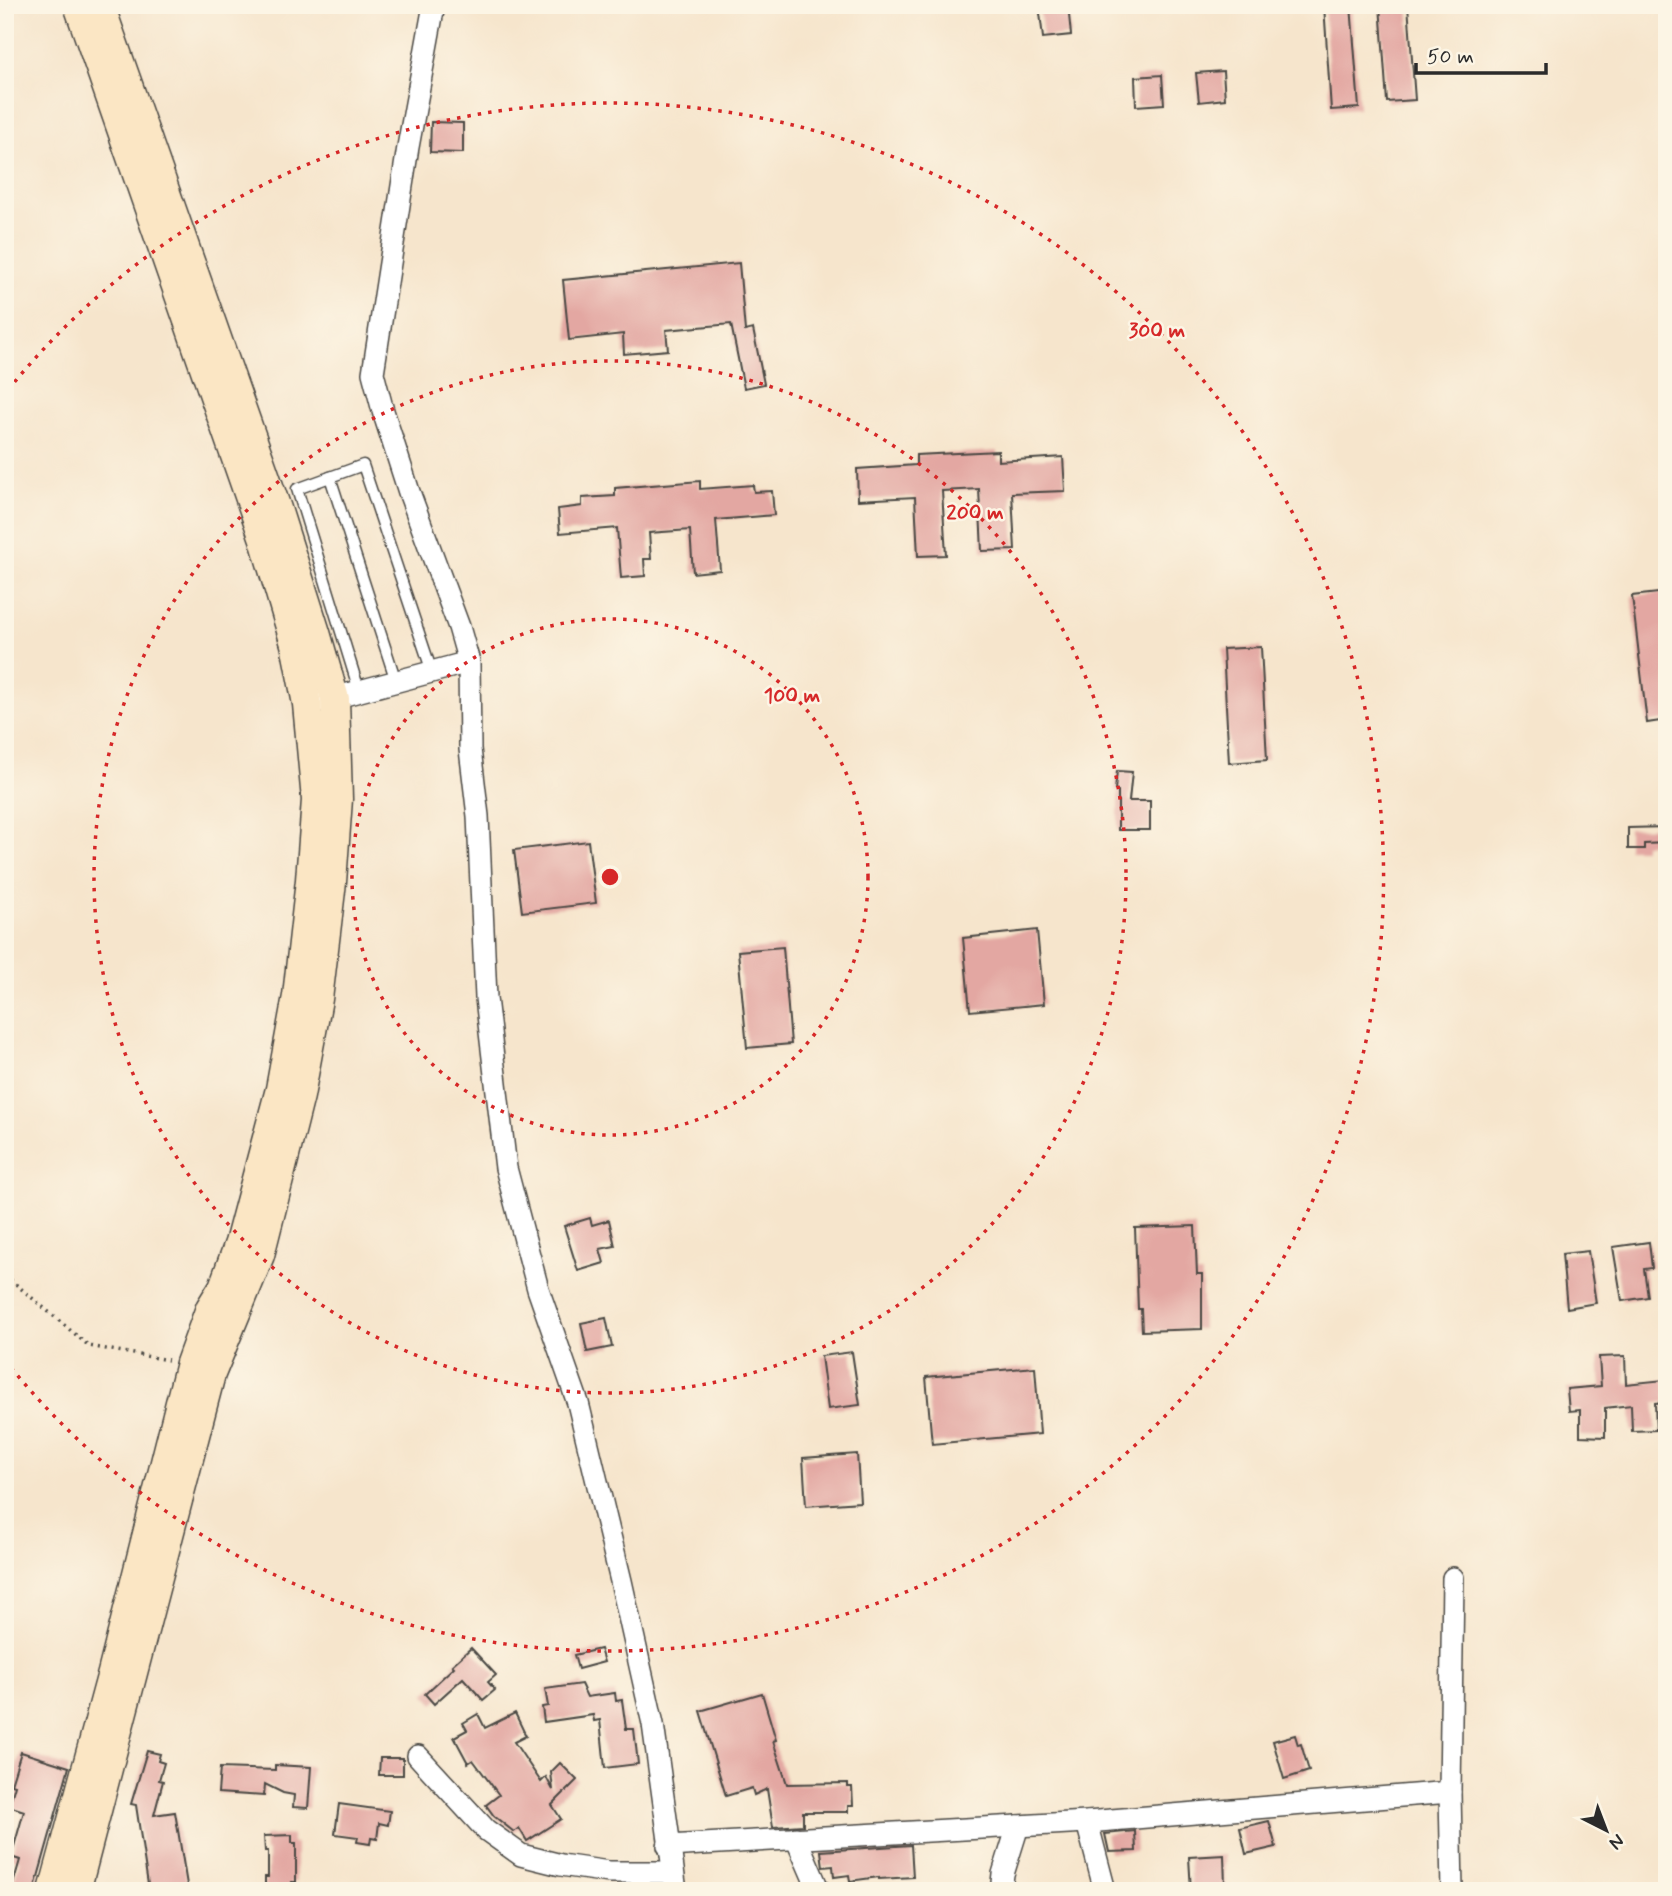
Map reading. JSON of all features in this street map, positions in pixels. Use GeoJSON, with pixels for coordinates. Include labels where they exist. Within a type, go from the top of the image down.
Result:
{"type":"FeatureCollection","features":[{"type":"Feature","properties":{"kind":"street"},"geometry":{"type":"LineString","coordinates":[[76,1891],[77,1842],[112,1673],[190,1363],[210,1308],[223,1287],[239,1243],[280,1089],[297,996],[316,800],[307,704],[295,644],[264,539],[78,5]]}},
{"type":"Feature","properties":{"kind":"street"},"geometry":{"type":"LineString","coordinates":[[53,1891],[77,1842],[211,1374],[260,1255],[300,1096],[318,999],[332,882],[347,695],[277,509],[100,5]]}},
{"type":"Feature","properties":{"kind":"street"},"geometry":{"type":"LineString","coordinates":[[418,1756],[486,1830],[521,1855],[561,1865],[674,1882],[653,1724],[621,1581],[578,1403],[538,1289],[506,1168],[486,998],[478,816],[470,749],[469,662],[459,627],[409,492],[373,373],[406,160],[434,5]]}},
{"type":"Feature","properties":{"kind":"street"},"geometry":{"type":"LineString","coordinates":[[307,704],[469,662]]}},
{"type":"Feature","properties":{"kind":"street"},"geometry":{"type":"LineString","coordinates":[[1452,1891],[1450,1792],[1453,1578]]}},
{"type":"Feature","properties":{"kind":"street"},"geometry":{"type":"LineString","coordinates":[[668,1846],[1087,1822],[1450,1792]]}},
{"type":"Feature","properties":{"kind":"street"},"geometry":{"type":"LineString","coordinates":[[1087,1822],[1105,1891]]}},
{"type":"Feature","properties":{"kind":"street"},"geometry":{"type":"LineString","coordinates":[[1002,1891],[1003,1874],[1018,1826]]}},
{"type":"Feature","properties":{"kind":"street"},"geometry":{"type":"LineString","coordinates":[[796,1838],[819,1891]]}},
{"type":"Feature","properties":{"kind":"lane"},"geometry":{"type":"LineString","coordinates":[[347,695],[297,489],[363,465],[432,672]]}},
{"type":"Feature","properties":{"kind":"lane"},"geometry":{"type":"LineString","coordinates":[[330,477],[396,681]]}},
{"type":"Feature","properties":{"kind":"path"},"geometry":{"type":"LineString","coordinates":[[5,1275],[89,1346],[190,1363]]}},
{"type":"Feature","properties":{"kind":"building"},"geometry":{"type":"Polygon","coordinates":[[[1039,5],[1068,5],[1071,35],[1043,38],[1039,5]]]}},
{"type":"Feature","properties":{"kind":"building"},"geometry":{"type":"Polygon","coordinates":[[[1324,5],[1351,5],[1359,108],[1331,110],[1324,5]]]}},
{"type":"Feature","properties":{"kind":"building"},"geometry":{"type":"Polygon","coordinates":[[[1380,5],[1408,5],[1415,100],[1387,102],[1380,5]]]}},
{"type":"Feature","properties":{"kind":"building"},"geometry":{"type":"Polygon","coordinates":[[[1223,71],[1225,99],[1199,102],[1196,73],[1223,71]]]}},
{"type":"Feature","properties":{"kind":"building"},"geometry":{"type":"Polygon","coordinates":[[[1162,75],[1164,104],[1136,106],[1135,77],[1162,75]]]}},
{"type":"Feature","properties":{"kind":"building"},"geometry":{"type":"Polygon","coordinates":[[[431,122],[463,123],[463,153],[430,152],[431,122]]]}},
{"type":"Feature","properties":{"kind":"building"},"geometry":{"type":"Polygon","coordinates":[[[739,263],[745,331],[753,329],[764,384],[744,388],[731,324],[666,330],[668,350],[624,354],[623,334],[569,340],[563,280],[739,263]]]}},
{"type":"Feature","properties":{"kind":"building"},"geometry":{"type":"Polygon","coordinates":[[[998,451],[998,461],[1063,457],[1065,491],[1012,493],[1015,550],[982,551],[979,489],[942,491],[946,555],[918,556],[915,497],[858,500],[857,469],[916,465],[916,455],[998,451]]]}},
{"type":"Feature","properties":{"kind":"building"},"geometry":{"type":"Polygon","coordinates":[[[700,481],[700,489],[753,485],[754,492],[772,491],[774,515],[716,520],[720,570],[693,573],[690,530],[649,533],[651,559],[644,559],[645,576],[621,578],[617,528],[560,533],[558,509],[582,506],[582,498],[615,496],[615,488],[700,481]]]}},
{"type":"Feature","properties":{"kind":"building"},"geometry":{"type":"Polygon","coordinates":[[[1667,592],[1667,720],[1647,723],[1632,596],[1667,592]]]}},
{"type":"Feature","properties":{"kind":"building"},"geometry":{"type":"Polygon","coordinates":[[[1261,647],[1267,760],[1229,763],[1223,649],[1261,647]]]}},
{"type":"Feature","properties":{"kind":"building"},"geometry":{"type":"Polygon","coordinates":[[[1117,771],[1132,772],[1129,801],[1150,801],[1150,830],[1118,830],[1118,791],[1115,790],[1117,771]]]}},
{"type":"Feature","properties":{"kind":"building"},"geometry":{"type":"Polygon","coordinates":[[[1667,827],[1667,843],[1644,844],[1644,849],[1628,849],[1628,828],[1667,827]]]}},
{"type":"Feature","properties":{"kind":"building"},"geometry":{"type":"Polygon","coordinates":[[[588,841],[596,903],[522,912],[514,850],[588,841]]]}},
{"type":"Feature","properties":{"kind":"building"},"geometry":{"type":"Polygon","coordinates":[[[1037,930],[1044,1004],[970,1011],[963,938],[1037,930]]]}},
{"type":"Feature","properties":{"kind":"building"},"geometry":{"type":"Polygon","coordinates":[[[783,947],[791,1044],[747,1048],[738,951],[783,947]]]}},
{"type":"Feature","properties":{"kind":"building"},"geometry":{"type":"Polygon","coordinates":[[[590,1218],[592,1225],[609,1220],[615,1246],[600,1249],[604,1263],[578,1271],[564,1226],[590,1218]]]}},
{"type":"Feature","properties":{"kind":"building"},"geometry":{"type":"Polygon","coordinates":[[[1195,1226],[1197,1274],[1202,1274],[1202,1329],[1142,1331],[1141,1309],[1138,1309],[1135,1228],[1195,1226]]]}},
{"type":"Feature","properties":{"kind":"building"},"geometry":{"type":"Polygon","coordinates":[[[1649,1242],[1652,1268],[1644,1269],[1648,1297],[1622,1301],[1613,1247],[1649,1242]]]}},
{"type":"Feature","properties":{"kind":"building"},"geometry":{"type":"Polygon","coordinates":[[[1588,1251],[1596,1303],[1567,1308],[1562,1254],[1588,1251]]]}},
{"type":"Feature","properties":{"kind":"building"},"geometry":{"type":"Polygon","coordinates":[[[606,1318],[612,1347],[587,1352],[581,1323],[606,1318]]]}},
{"type":"Feature","properties":{"kind":"building"},"geometry":{"type":"Polygon","coordinates":[[[852,1352],[860,1405],[828,1409],[821,1356],[852,1352]]]}},
{"type":"Feature","properties":{"kind":"building"},"geometry":{"type":"Polygon","coordinates":[[[1625,1356],[1626,1384],[1664,1380],[1666,1402],[1655,1403],[1656,1430],[1632,1431],[1631,1405],[1605,1408],[1605,1437],[1580,1436],[1580,1410],[1569,1411],[1567,1389],[1601,1386],[1599,1357],[1625,1356]]]}},
{"type":"Feature","properties":{"kind":"building"},"geometry":{"type":"Polygon","coordinates":[[[1035,1367],[1040,1434],[932,1444],[926,1377],[1035,1367]]]}},
{"type":"Feature","properties":{"kind":"building"},"geometry":{"type":"Polygon","coordinates":[[[857,1454],[860,1502],[806,1506],[803,1458],[857,1454]]]}},
{"type":"Feature","properties":{"kind":"building"},"geometry":{"type":"Polygon","coordinates":[[[471,1648],[496,1675],[488,1682],[495,1690],[483,1700],[463,1678],[434,1704],[425,1694],[471,1648]]]}},
{"type":"Feature","properties":{"kind":"building"},"geometry":{"type":"Polygon","coordinates":[[[600,1649],[604,1662],[578,1669],[574,1655],[600,1649]]]}},
{"type":"Feature","properties":{"kind":"building"},"geometry":{"type":"Polygon","coordinates":[[[581,1684],[587,1697],[615,1693],[616,1701],[622,1700],[626,1729],[634,1729],[638,1764],[605,1768],[600,1720],[594,1721],[593,1715],[544,1722],[542,1707],[548,1706],[545,1689],[581,1684]]]}},
{"type":"Feature","properties":{"kind":"building"},"geometry":{"type":"Polygon","coordinates":[[[762,1693],[776,1740],[773,1741],[787,1784],[848,1783],[848,1787],[852,1787],[853,1805],[848,1805],[848,1812],[803,1812],[803,1825],[773,1827],[767,1789],[754,1795],[752,1788],[726,1796],[700,1711],[762,1693]]]}},
{"type":"Feature","properties":{"kind":"building"},"geometry":{"type":"Polygon","coordinates":[[[515,1713],[526,1736],[514,1742],[541,1782],[546,1777],[553,1790],[551,1772],[560,1763],[577,1780],[552,1805],[561,1819],[527,1841],[519,1828],[514,1832],[494,1816],[486,1805],[499,1795],[473,1760],[468,1763],[454,1737],[467,1730],[463,1723],[478,1714],[485,1728],[515,1713]]]}},
{"type":"Feature","properties":{"kind":"building"},"geometry":{"type":"Polygon","coordinates":[[[1295,1735],[1298,1745],[1301,1744],[1309,1771],[1284,1779],[1273,1741],[1295,1735]]]}},
{"type":"Feature","properties":{"kind":"building"},"geometry":{"type":"Polygon","coordinates":[[[147,1751],[160,1754],[158,1761],[164,1763],[159,1780],[163,1781],[154,1815],[175,1812],[188,1891],[149,1891],[136,1805],[131,1804],[147,1751]]]}},
{"type":"Feature","properties":{"kind":"building"},"geometry":{"type":"Polygon","coordinates":[[[21,1752],[69,1767],[34,1891],[11,1891],[20,1860],[11,1857],[24,1811],[9,1806],[15,1785],[11,1784],[21,1752]]]}},
{"type":"Feature","properties":{"kind":"building"},"geometry":{"type":"Polygon","coordinates":[[[380,1758],[403,1758],[403,1775],[379,1775],[380,1758]]]}},
{"type":"Feature","properties":{"kind":"building"},"geometry":{"type":"Polygon","coordinates":[[[275,1765],[311,1767],[308,1808],[293,1807],[294,1795],[265,1784],[264,1796],[218,1793],[220,1768],[275,1770],[275,1765]]]}},
{"type":"Feature","properties":{"kind":"building"},"geometry":{"type":"Polygon","coordinates":[[[339,1804],[390,1811],[388,1825],[379,1823],[377,1839],[371,1838],[370,1844],[357,1842],[358,1837],[335,1834],[339,1804]]]}},
{"type":"Feature","properties":{"kind":"building"},"geometry":{"type":"Polygon","coordinates":[[[1269,1821],[1276,1847],[1246,1854],[1240,1828],[1269,1821]]]}},
{"type":"Feature","properties":{"kind":"building"},"geometry":{"type":"Polygon","coordinates":[[[1135,1831],[1136,1851],[1109,1852],[1105,1834],[1135,1831]]]}},
{"type":"Feature","properties":{"kind":"building"},"geometry":{"type":"Polygon","coordinates":[[[292,1835],[292,1843],[296,1843],[296,1882],[292,1882],[293,1891],[265,1891],[268,1851],[265,1851],[264,1836],[292,1835]]]}},
{"type":"Feature","properties":{"kind":"building"},"geometry":{"type":"Polygon","coordinates":[[[911,1845],[913,1877],[879,1877],[850,1881],[849,1875],[834,1877],[833,1866],[823,1867],[821,1851],[911,1845]]]}},
{"type":"Feature","properties":{"kind":"building"},"geometry":{"type":"Polygon","coordinates":[[[1224,1855],[1225,1886],[1213,1887],[1213,1891],[1191,1891],[1189,1857],[1224,1855]]]}}]}
